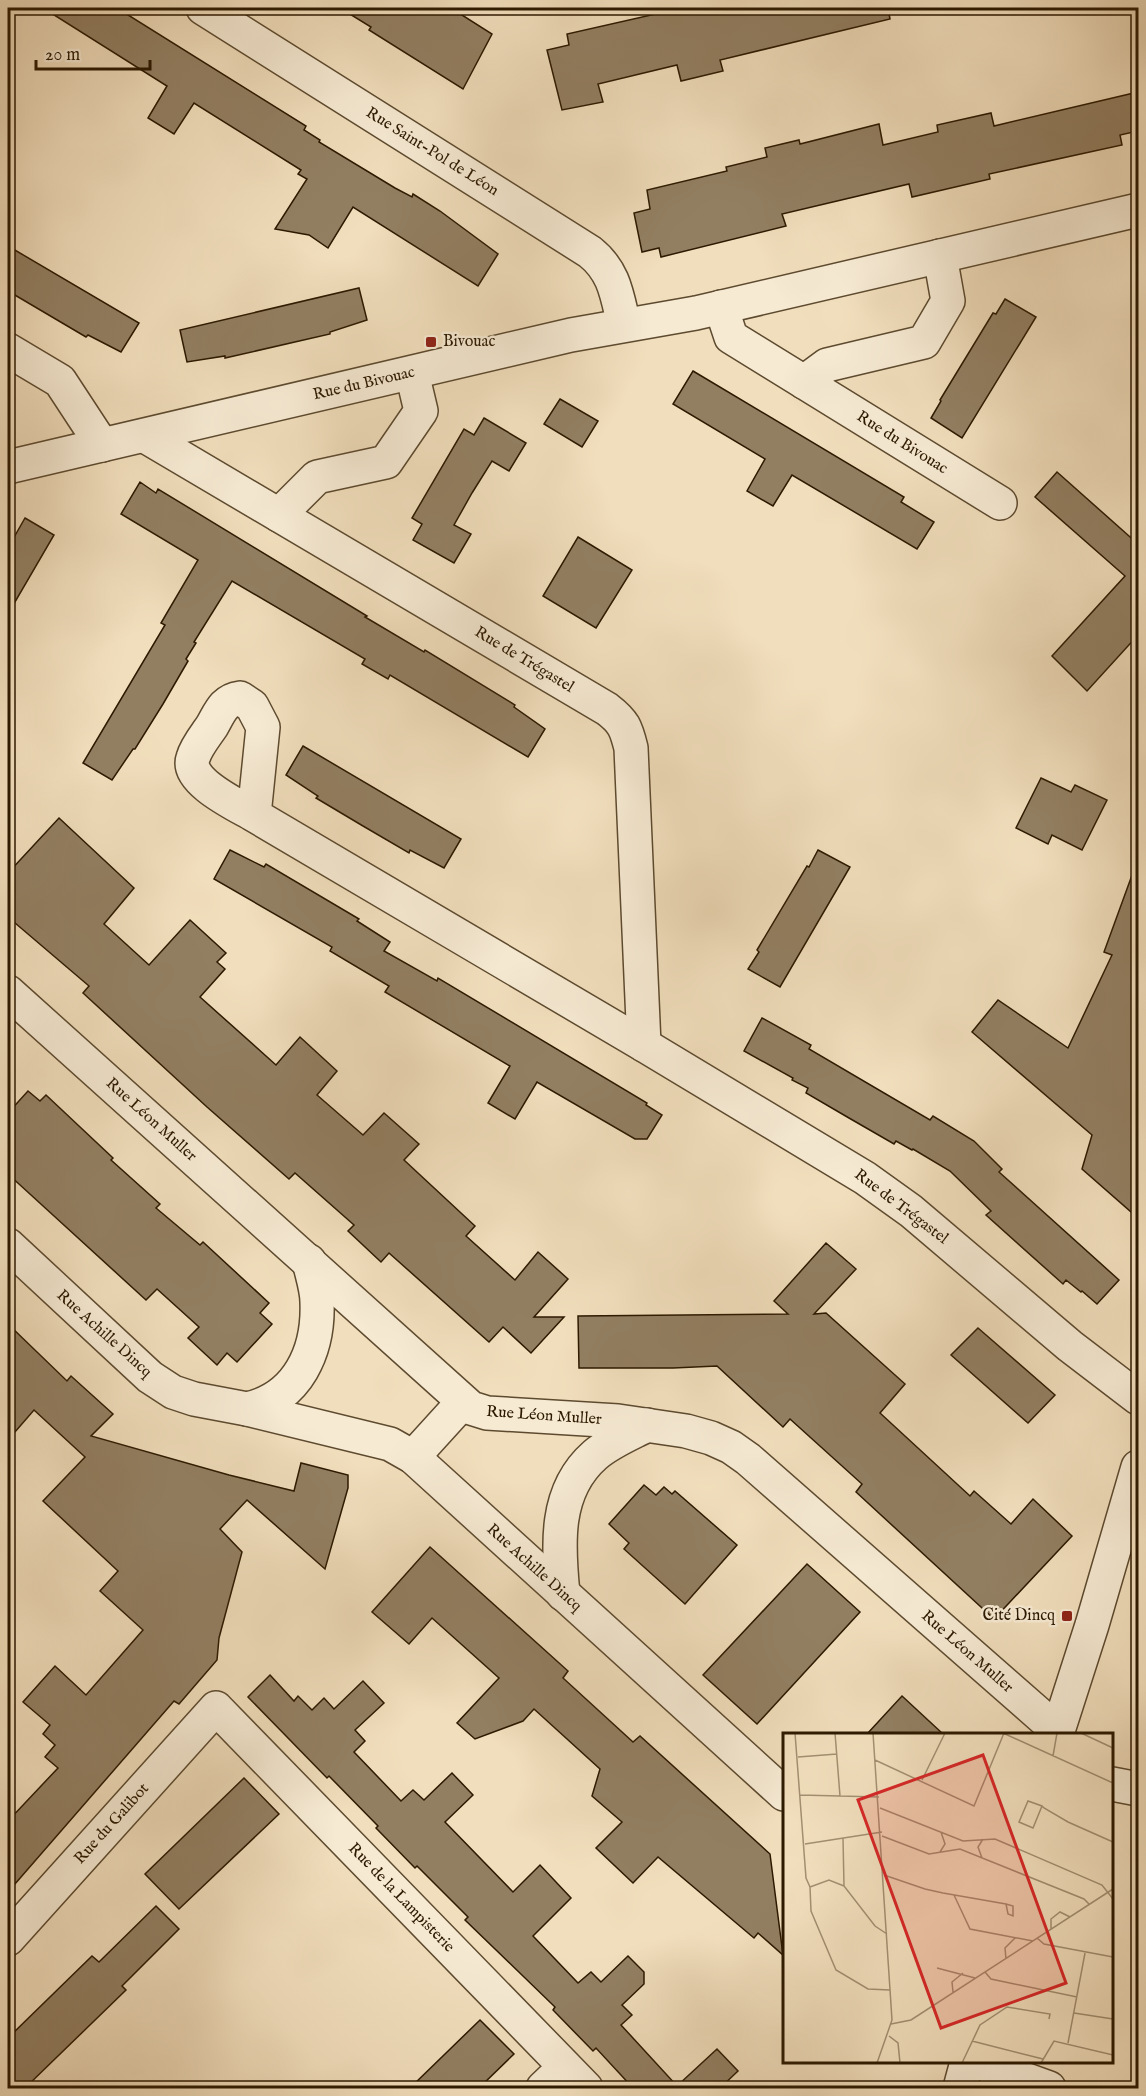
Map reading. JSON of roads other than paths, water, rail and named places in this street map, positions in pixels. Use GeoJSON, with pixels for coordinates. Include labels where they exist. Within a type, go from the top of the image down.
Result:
{"type":"FeatureCollection","features":[{"type":"Feature","properties":{"kind":"street","name":"Rue Saint-Pol de Léon"},"geometry":{"type":"LineString","coordinates":[[203,8],[590,252],[603,262],[610,274],[624,325]]}},
{"type":"Feature","properties":{"kind":"street","name":"Rue du Bivouac"},"geometry":{"type":"LineString","coordinates":[[8,467],[571,335],[722,308],[1138,210]]}},
{"type":"Feature","properties":{"kind":"street"},"geometry":{"type":"LineString","coordinates":[[804,382],[827,365],[924,342],[948,301],[940,256]]}},
{"type":"Feature","properties":{"kind":"street","name":"Rue du Bivouac"},"geometry":{"type":"LineString","coordinates":[[722,308],[731,337],[1000,503]]}},
{"type":"Feature","properties":{"kind":"street"},"geometry":{"type":"LineString","coordinates":[[8,350],[60,381],[102,445]]}},
{"type":"Feature","properties":{"kind":"street"},"geometry":{"type":"LineString","coordinates":[[279,515],[317,477],[386,462],[421,411],[412,373]]}},
{"type":"Feature","properties":{"kind":"street","name":"Rue de Trégastel"},"geometry":{"type":"LineString","coordinates":[[145,436],[607,709],[621,720],[627,731],[631,748],[644,1045]]}},
{"type":"Feature","properties":{"kind":"street","name":"Rue de Trégastel"},"geometry":{"type":"LineString","coordinates":[[254,815],[856,1173],[935,1231],[1070,1346],[1138,1398]]}},
{"type":"Feature","properties":{"kind":"street","name":"Rue Léon Muller"},"geometry":{"type":"LineString","coordinates":[[8,992],[463,1402],[488,1413],[647,1425],[711,1438],[731,1447],[748,1459],[1058,1733]]}},
{"type":"Feature","properties":{"kind":"street","name":"Rue Achille Dincq"},"geometry":{"type":"LineString","coordinates":[[8,1245],[150,1377],[173,1392],[194,1399],[248,1409],[390,1444],[413,1457],[783,1793]]}},
{"type":"Feature","properties":{"kind":"street"},"geometry":{"type":"LineString","coordinates":[[248,1409],[264,1405],[278,1397],[295,1381],[306,1363],[313,1341],[317,1300],[309,1262]]}},
{"type":"Feature","properties":{"kind":"street"},"geometry":{"type":"LineString","coordinates":[[413,1457],[463,1402]]}},
{"type":"Feature","properties":{"kind":"street"},"geometry":{"type":"LineString","coordinates":[[563,1594],[559,1555],[560,1530],[570,1488],[582,1469],[596,1454],[647,1425]]}},
{"type":"Feature","properties":{"kind":"street"},"geometry":{"type":"LineString","coordinates":[[1058,1733],[1138,1467]]}},
{"type":"Feature","properties":{"kind":"street","name":"Rue du Galibot"},"geometry":{"type":"LineString","coordinates":[[8,1939],[216,1708]]}},
{"type":"Feature","properties":{"kind":"street","name":"Rue de la Lampisterie"},"geometry":{"type":"LineString","coordinates":[[216,1708],[565,2081]]}},
{"type":"Feature","properties":{"kind":"street"},"geometry":{"type":"LineString","coordinates":[[1113,1784],[1138,1789]]}},
{"type":"Feature","properties":{"kind":"street"},"geometry":{"type":"LineString","coordinates":[[960,2088],[967,2063]]}},
{"type":"Feature","properties":{"kind":"street"},"geometry":{"type":"LineString","coordinates":[[982,2063],[1049,2088]]}},
{"type":"Feature","properties":{"kind":"place","name":"Bivouac"},"geometry":{"type":"Point","coordinates":[431,342]}},
{"type":"Feature","properties":{"kind":"place","name":"Cité Dincq"},"geometry":{"type":"Point","coordinates":[1067,1616]}}]}
